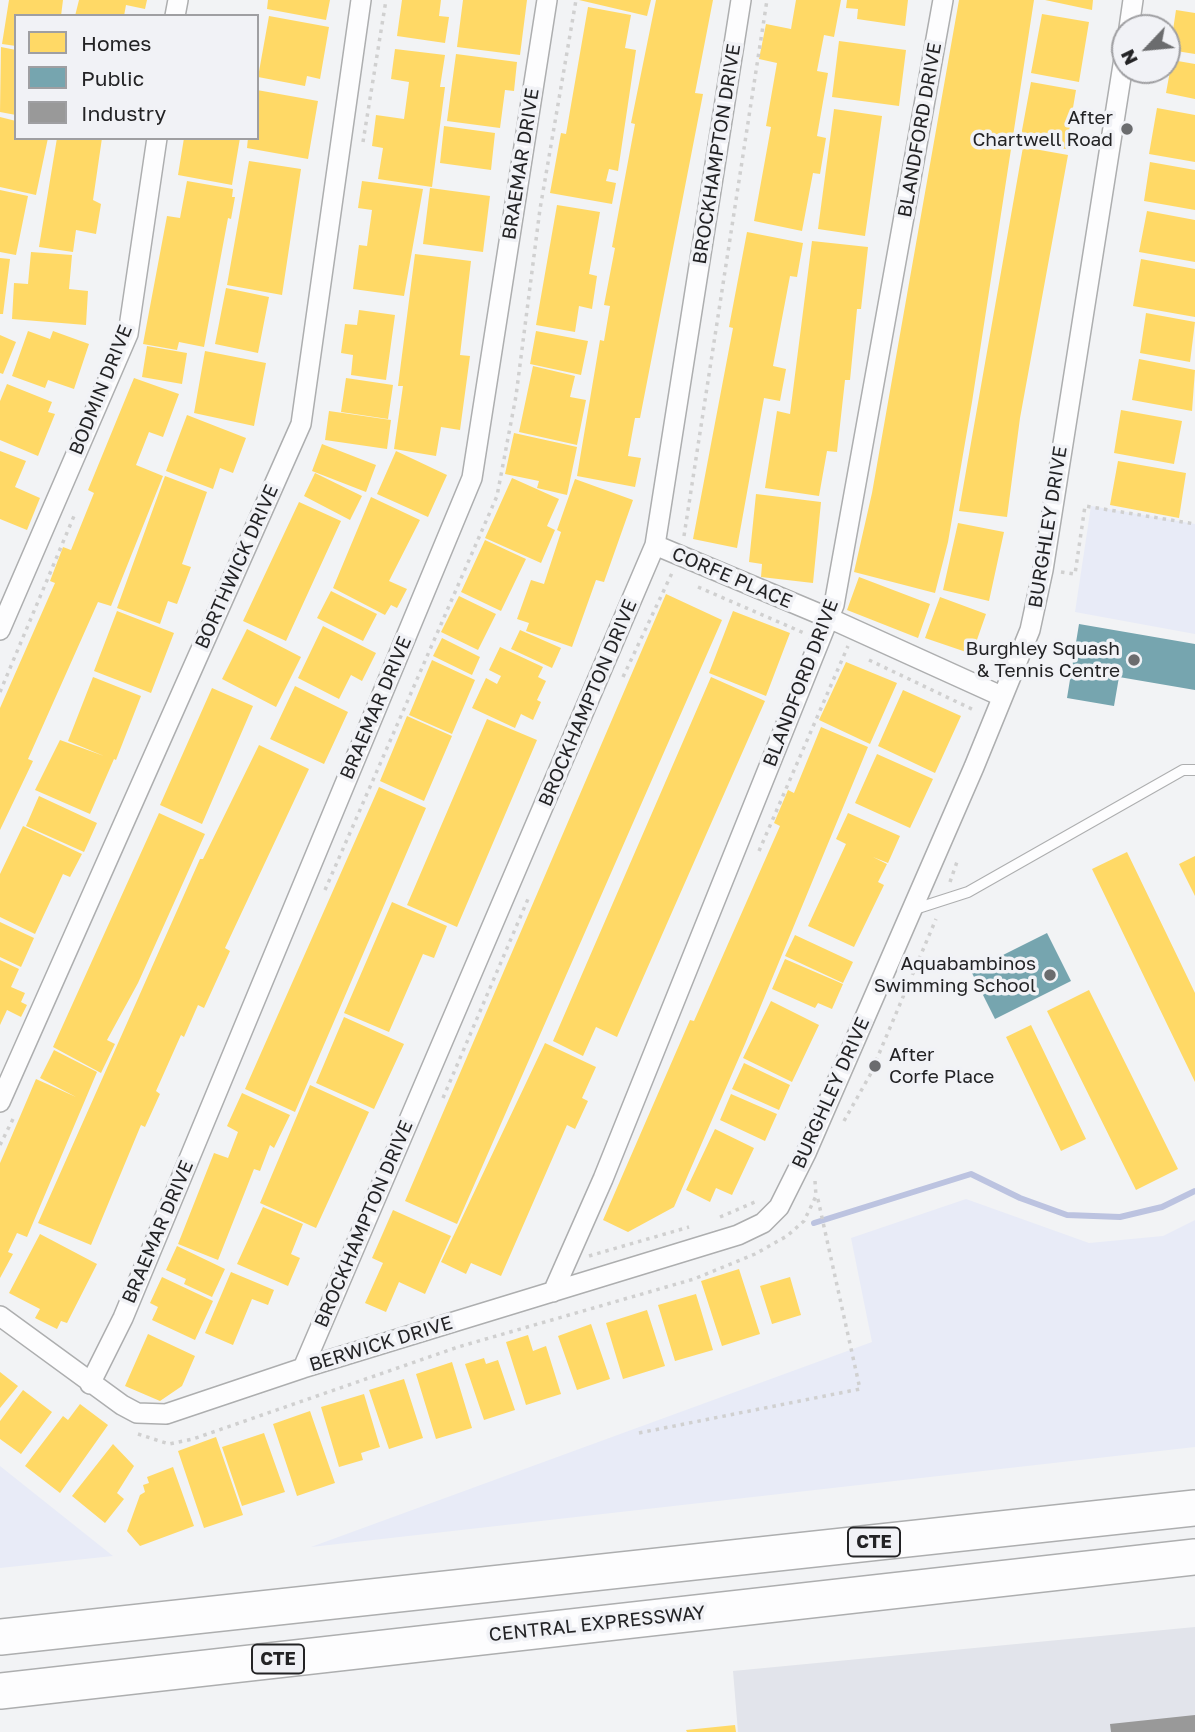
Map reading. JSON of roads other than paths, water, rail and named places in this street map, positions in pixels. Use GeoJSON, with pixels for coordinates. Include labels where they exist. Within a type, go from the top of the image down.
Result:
{"type":"FeatureCollection","features":[{"type":"Feature","properties":{"kind":"highway","name":"CTE"},"geometry":{"type":"LineString","coordinates":[[0,1637],[1195,1508]]}},
{"type":"Feature","properties":{"kind":"highway","name":"CENTRAL EXPRESSWAY"},"geometry":{"type":"LineString","coordinates":[[0,1691],[1195,1557]]}},
{"type":"Feature","properties":{"kind":"street","name":"BORTHWICK DRIVE"},"geometry":{"type":"LineString","coordinates":[[0,1102],[300,424],[361,0]]}},
{"type":"Feature","properties":{"kind":"street","name":"BRAEMAR DRIVE"},"geometry":{"type":"LineString","coordinates":[[90,1384],[123,1318],[472,478],[547,0]]}},
{"type":"Feature","properties":{"kind":"street","name":"BROCKHAMPTON DRIVE"},"geometry":{"type":"LineString","coordinates":[[303,1368],[655,545],[741,0]]}},
{"type":"Feature","properties":{"kind":"street","name":"BLANDFORD DRIVE"},"geometry":{"type":"LineString","coordinates":[[553,1292],[603,1179],[824,617],[850,526],[943,0]]}},
{"type":"Feature","properties":{"kind":"street","name":"BURGHLEY DRIVE"},"geometry":{"type":"LineString","coordinates":[[779,1207],[974,767],[1052,571],[1120,84]]}},
{"type":"Feature","properties":{"kind":"street","name":"BODMIN DRIVE"},"geometry":{"type":"LineString","coordinates":[[0,630],[128,334],[157,140]]}},
{"type":"Feature","properties":{"kind":"street","name":"CORFE PLACE"},"geometry":{"type":"LineString","coordinates":[[655,545],[1000,696]]}},
{"type":"Feature","properties":{"kind":"street","name":"BERWICK DRIVE"},"geometry":{"type":"LineString","coordinates":[[0,1316],[90,1384],[137,1413],[153,1415],[738,1235],[763,1223],[779,1207]]}},
{"type":"Feature","properties":{"kind":"lane"},"geometry":{"type":"LineString","coordinates":[[912,910],[968,892],[1183,770],[1195,771]]}},
{"type":"Feature","properties":{"kind":"waterway"},"geometry":{"type":"LineString","coordinates":[[814,1223],[971,1174],[1020,1198],[1067,1215],[1120,1217],[1162,1207],[1195,1191]]}},
{"type":"Feature","properties":{"kind":"place","name":"After Chartwell Road"},"geometry":{"type":"Point","coordinates":[1127,129]}},
{"type":"Feature","properties":{"kind":"place","name":"Burghley Squash & Tennis Centre"},"geometry":{"type":"Point","coordinates":[1134,660]}},
{"type":"Feature","properties":{"kind":"place","name":"Aquabambinos Swimming School"},"geometry":{"type":"Point","coordinates":[1050,975]}},
{"type":"Feature","properties":{"kind":"place","name":"After Corfe Place"},"geometry":{"type":"Point","coordinates":[875,1066]}}]}
